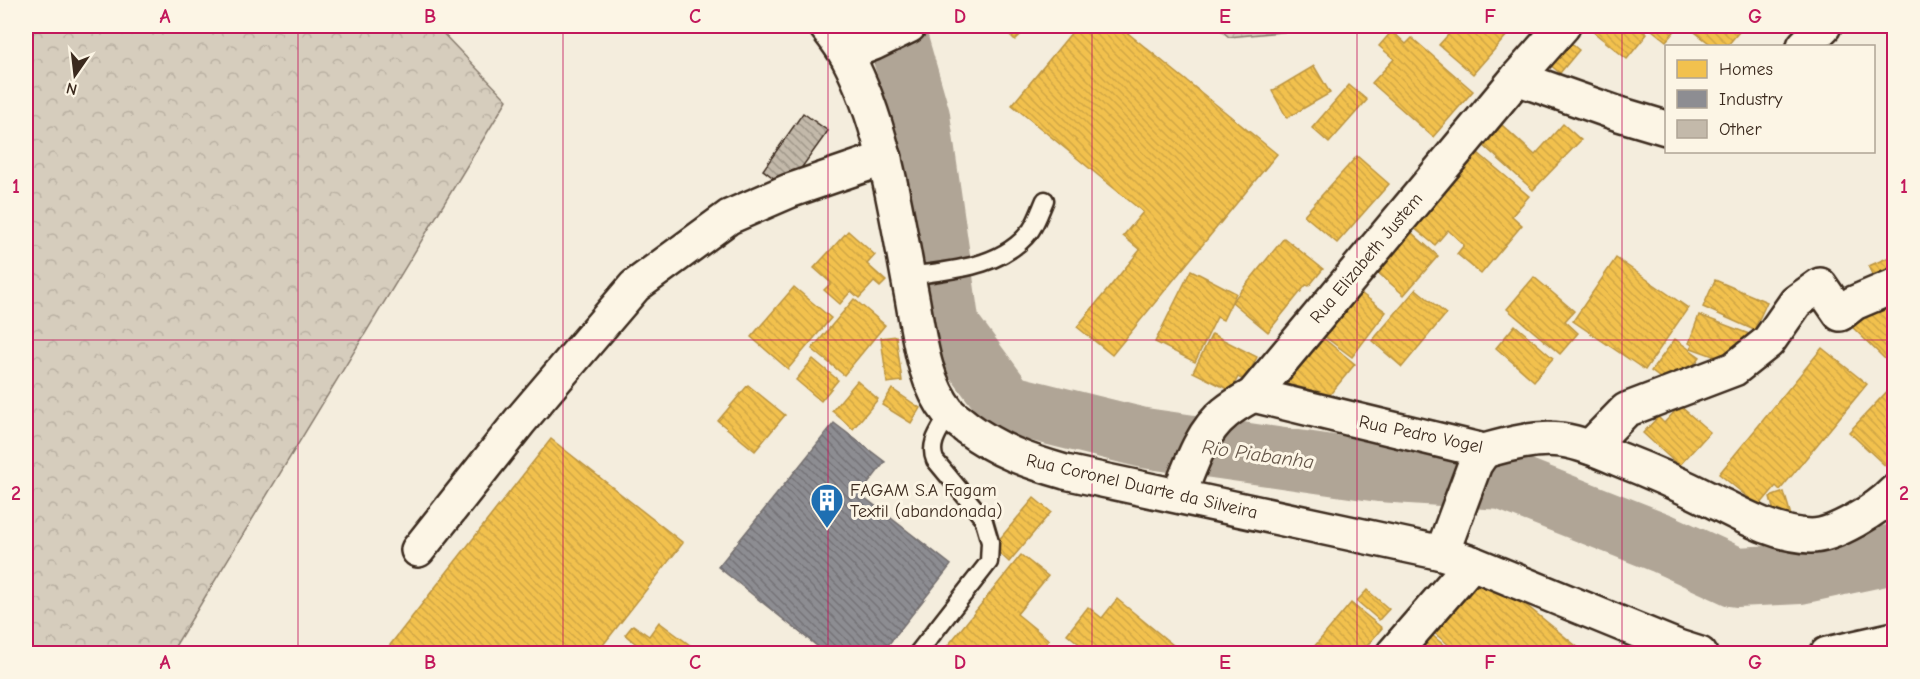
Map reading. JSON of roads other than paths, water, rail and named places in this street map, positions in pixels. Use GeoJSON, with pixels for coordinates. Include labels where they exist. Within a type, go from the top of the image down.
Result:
{"type":"FeatureCollection","features":[{"type":"Feature","properties":{"kind":"street","name":"Rua Coronel Duarte da Silveira"},"geometry":{"type":"LineString","coordinates":[[826,26],[860,49],[858,80],[921,274],[930,380],[949,414],[1002,451],[1023,460],[1065,471],[1179,495],[1446,542],[1472,563],[1700,654]]}},
{"type":"Feature","properties":{"kind":"street"},"geometry":{"type":"LineString","coordinates":[[860,49],[909,26]]}},
{"type":"Feature","properties":{"kind":"street","name":"Rua Elizabeth Justem"},"geometry":{"type":"LineString","coordinates":[[1179,495],[1191,463],[1211,428],[1224,413],[1253,394],[1563,26]]}},
{"type":"Feature","properties":{"kind":"street"},"geometry":{"type":"LineString","coordinates":[[1805,45],[1824,26]]}},
{"type":"Feature","properties":{"kind":"street"},"geometry":{"type":"LineString","coordinates":[[1517,78],[1665,128]]}},
{"type":"Feature","properties":{"kind":"street"},"geometry":{"type":"LineString","coordinates":[[418,550],[520,422],[635,286],[729,217],[789,191],[885,158]]}},
{"type":"Feature","properties":{"kind":"street"},"geometry":{"type":"LineString","coordinates":[[1590,447],[1626,410],[1734,369],[1768,342],[1796,302],[1820,285],[1840,314],[1854,303],[1894,286]]}},
{"type":"Feature","properties":{"kind":"street","name":"Rua Pedro Vogel"},"geometry":{"type":"LineString","coordinates":[[1253,394],[1480,458],[1521,441],[1560,440],[1590,447],[1672,480],[1736,513],[1778,531],[1812,536],[1838,528],[1863,516],[1894,492]]}},
{"type":"Feature","properties":{"kind":"street"},"geometry":{"type":"LineString","coordinates":[[1446,542],[1480,458]]}},
{"type":"Feature","properties":{"kind":"street"},"geometry":{"type":"LineString","coordinates":[[1393,654],[1472,563]]}},
{"type":"Feature","properties":{"kind":"street"},"geometry":{"type":"LineString","coordinates":[[1827,654],[1894,639]]}},
{"type":"Feature","properties":{"kind":"lane"},"geometry":{"type":"LineString","coordinates":[[921,274],[965,268],[1008,252],[1031,229],[1045,200]]}},
{"type":"Feature","properties":{"kind":"lane"},"geometry":{"type":"LineString","coordinates":[[916,654],[989,562],[990,542],[983,518],[935,460],[932,452],[934,441],[949,414]]}},
{"type":"Feature","properties":{"kind":"waterway","name":"Rio Piabanha"},"geometry":{"type":"LineString","coordinates":[[894,26],[920,116],[950,327],[1007,404],[1144,438],[1380,472],[1503,480],[1662,543],[1736,577],[1800,574],[1894,554]]}},
{"type":"Feature","properties":{"kind":"place","name":"FAGAM S.A Fagam Textil (abandonada)"},"geometry":{"type":"Point","coordinates":[827,529]}}]}
